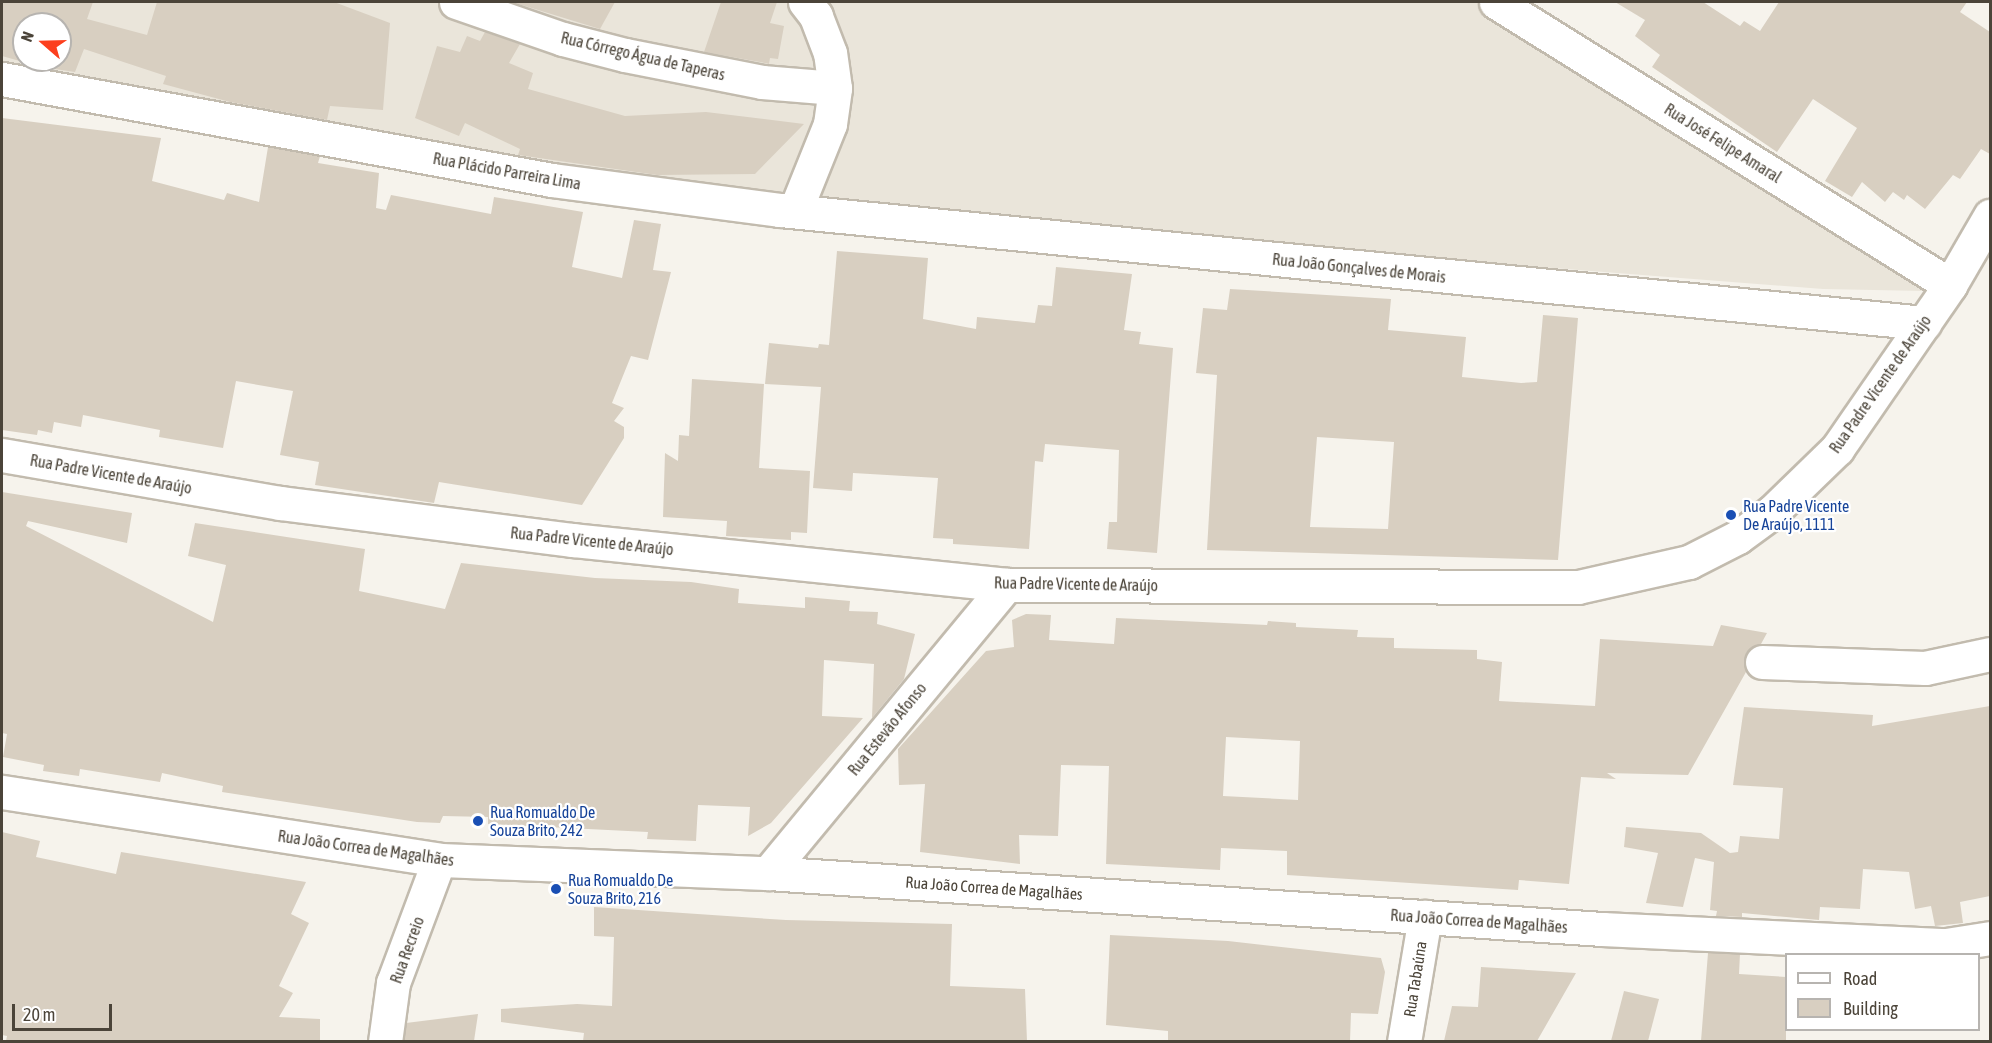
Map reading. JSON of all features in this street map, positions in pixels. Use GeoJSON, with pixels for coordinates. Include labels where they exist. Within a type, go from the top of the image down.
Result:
{"type":"FeatureCollection","features":[{"type":"Feature","properties":{"kind":"street","name":"Rua Córrego Água de Taperas"},"geometry":{"type":"LineString","coordinates":[[456,2],[563,39],[625,55],[762,82],[835,88]]}},
{"type":"Feature","properties":{"kind":"street"},"geometry":{"type":"LineString","coordinates":[[795,212],[830,124],[835,88],[830,53],[816,16],[805,2]]}},
{"type":"Feature","properties":{"kind":"street","name":"Rua José Felipe Amaral"},"geometry":{"type":"LineString","coordinates":[[1496,2],[1950,285]]}},
{"type":"Feature","properties":{"kind":"street","name":"Rua Plácido Parreira Lima"},"geometry":{"type":"LineString","coordinates":[[2,79],[552,180],[795,212]]}},
{"type":"Feature","properties":{"kind":"street","name":"Rua João Gonçalves de Morais"},"geometry":{"type":"LineString","coordinates":[[795,212],[1924,323]]}},
{"type":"Feature","properties":{"kind":"street","name":"Rua Padre Vicente de Araújo"},"geometry":{"type":"LineString","coordinates":[[2,455],[280,503],[573,540],[1006,585],[1578,587],[1689,562],[1738,537],[1772,512],[1837,449],[1950,285],[1990,216]]}},
{"type":"Feature","properties":{"kind":"street","name":"Rua Estevão Afonso"},"geometry":{"type":"LineString","coordinates":[[768,873],[1006,585]]}},
{"type":"Feature","properties":{"kind":"street"},"geometry":{"type":"LineString","coordinates":[[1762,662],[1925,668],[1990,654]]}},
{"type":"Feature","properties":{"kind":"street","name":"Rua João Correa de Magalhães"},"geometry":{"type":"LineString","coordinates":[[2,792],[439,860],[768,873],[1425,917],[1946,945],[1990,938]]}},
{"type":"Feature","properties":{"kind":"street","name":"Rua Recreio"},"geometry":{"type":"LineString","coordinates":[[385,1041],[393,983],[439,860]]}},
{"type":"Feature","properties":{"kind":"street","name":"Rua Tabaúna"},"geometry":{"type":"LineString","coordinates":[[1404,1041],[1425,917]]}},
{"type":"Feature","properties":{"kind":"shaded area"},"geometry":{"type":"Polygon","coordinates":[[[2,2],[1532,2],[1939,265],[1924,291],[1823,289],[781,208],[30,72],[72,72],[72,12],[12,12],[12,69],[2,67],[2,2]]]}},
{"type":"Feature","properties":{"kind":"building"},"geometry":{"type":"Polygon","coordinates":[[[2,2],[93,2],[87,19],[147,35],[157,2],[334,2],[390,23],[383,110],[330,106],[327,120],[230,102],[163,84],[166,76],[84,49],[75,72],[72,72],[72,12],[12,12],[12,59],[2,56],[2,2]]]}},
{"type":"Feature","properties":{"kind":"building"},"geometry":{"type":"Polygon","coordinates":[[[512,2],[615,2],[600,29],[512,2]]]}},
{"type":"Feature","properties":{"kind":"building"},"geometry":{"type":"Polygon","coordinates":[[[721,2],[777,2],[770,23],[784,26],[778,59],[770,58],[769,64],[704,52],[721,2]]]}},
{"type":"Feature","properties":{"kind":"building"},"geometry":{"type":"Polygon","coordinates":[[[1615,2],[1703,2],[1740,26],[1744,21],[1760,31],[1779,2],[1967,2],[1960,12],[1990,32],[1990,154],[1981,149],[1960,179],[1953,175],[1925,209],[1907,195],[1904,200],[1893,192],[1885,202],[1862,182],[1852,197],[1825,181],[1857,128],[1813,99],[1777,152],[1652,67],[1660,55],[1635,36],[1645,20],[1615,2]]]}},
{"type":"Feature","properties":{"kind":"building"},"geometry":{"type":"Polygon","coordinates":[[[485,32],[520,44],[509,63],[533,73],[528,89],[625,116],[706,112],[804,124],[755,174],[657,175],[518,155],[520,149],[465,123],[459,136],[415,118],[437,46],[460,52],[467,36],[480,41],[485,32]]]}},
{"type":"Feature","properties":{"kind":"building"},"geometry":{"type":"Polygon","coordinates":[[[2,118],[161,138],[152,181],[224,200],[227,193],[259,202],[268,147],[320,156],[318,163],[379,173],[376,208],[386,210],[391,195],[491,214],[494,197],[583,212],[572,267],[622,278],[634,220],[661,224],[653,270],[671,272],[648,360],[631,356],[612,403],[624,408],[614,421],[624,427],[624,438],[582,505],[439,482],[434,503],[315,485],[319,462],[280,455],[293,391],[236,381],[223,448],[159,437],[160,430],[83,415],[81,427],[54,422],[52,433],[38,430],[37,435],[2,430],[2,118]]]}},
{"type":"Feature","properties":{"kind":"building"},"geometry":{"type":"Polygon","coordinates":[[[837,251],[928,258],[923,319],[976,329],[977,317],[1035,323],[1038,305],[1052,306],[1056,267],[1132,274],[1124,330],[1141,332],[1139,344],[1173,348],[1157,553],[1107,549],[1109,522],[1117,522],[1119,450],[1045,444],[1043,462],[1035,461],[1029,549],[953,544],[953,539],[933,538],[938,478],[853,473],[852,491],[813,488],[821,387],[765,384],[769,343],[818,348],[819,344],[829,345],[837,251]]]}},
{"type":"Feature","properties":{"kind":"building"},"geometry":{"type":"Polygon","coordinates":[[[1230,289],[1391,299],[1388,330],[1466,337],[1462,377],[1521,383],[1537,382],[1543,315],[1578,318],[1558,560],[1207,550],[1217,375],[1196,373],[1203,308],[1227,310],[1230,289]],[[1317,437],[1310,527],[1388,529],[1394,442],[1317,437]]]}},
{"type":"Feature","properties":{"kind":"building"},"geometry":{"type":"Polygon","coordinates":[[[692,379],[764,384],[759,468],[810,471],[807,533],[791,532],[791,540],[726,536],[727,521],[663,517],[665,453],[678,461],[679,435],[689,436],[692,379]]]}},
{"type":"Feature","properties":{"kind":"building"},"geometry":{"type":"Polygon","coordinates":[[[2,492],[132,513],[127,543],[28,521],[26,526],[213,622],[226,565],[188,556],[195,523],[365,549],[359,591],[445,609],[461,563],[595,578],[691,582],[739,589],[738,603],[805,608],[805,597],[850,601],[849,611],[878,612],[877,624],[915,634],[904,679],[872,718],[874,664],[824,660],[822,716],[863,718],[771,823],[748,836],[750,807],[698,805],[696,841],[647,839],[648,832],[488,824],[488,817],[443,816],[440,823],[417,822],[222,792],[223,786],[162,773],[160,782],[80,769],[79,776],[43,771],[44,765],[3,757],[7,734],[2,733],[2,492]]]}},
{"type":"Feature","properties":{"kind":"building"},"geometry":{"type":"Polygon","coordinates":[[[1026,614],[1051,615],[1049,640],[1114,644],[1116,618],[1267,625],[1268,621],[1296,623],[1296,627],[1358,630],[1357,637],[1394,638],[1394,648],[1477,650],[1477,659],[1502,662],[1499,701],[1595,706],[1600,639],[1713,646],[1721,625],[1767,633],[1761,644],[1746,653],[1746,672],[1688,775],[1607,773],[1616,779],[1581,777],[1569,884],[1519,880],[1518,890],[1287,875],[1287,851],[1221,848],[1220,870],[1106,864],[1109,766],[1061,765],[1058,836],[1019,835],[1020,864],[920,852],[925,784],[899,785],[898,749],[986,651],[1014,647],[1012,620],[1026,614]],[[1226,737],[1223,796],[1298,800],[1300,741],[1226,737]]]}},
{"type":"Feature","properties":{"kind":"building"},"geometry":{"type":"Polygon","coordinates":[[[1990,706],[1990,896],[1960,902],[1963,923],[1935,926],[1931,906],[1915,909],[1909,872],[1863,869],[1860,909],[1820,907],[1819,920],[1742,913],[1742,917],[1716,916],[1717,911],[1710,910],[1714,862],[1695,858],[1683,907],[1646,903],[1658,853],[1624,847],[1626,827],[1701,833],[1730,853],[1738,852],[1740,836],[1779,839],[1783,788],[1733,785],[1744,707],[1873,715],[1872,726],[1990,706]]]}},
{"type":"Feature","properties":{"kind":"building"},"geometry":{"type":"Polygon","coordinates":[[[2,832],[40,841],[36,857],[116,874],[121,852],[306,882],[291,914],[309,923],[279,986],[293,993],[279,1017],[320,1019],[320,1041],[6,1041],[7,1036],[2,1035],[2,832]]]}},
{"type":"Feature","properties":{"kind":"building"},"geometry":{"type":"Polygon","coordinates":[[[594,907],[786,920],[952,924],[950,986],[1025,989],[1027,1041],[583,1041],[584,1033],[501,1022],[501,1009],[577,1004],[612,1006],[614,937],[594,936],[594,907]]]}},
{"type":"Feature","properties":{"kind":"building"},"geometry":{"type":"Polygon","coordinates":[[[1110,935],[1228,941],[1381,958],[1385,972],[1378,1014],[1351,1013],[1350,1041],[1168,1041],[1168,1031],[1106,1025],[1110,935]]]}},
{"type":"Feature","properties":{"kind":"building"},"geometry":{"type":"Polygon","coordinates":[[[1708,953],[1740,954],[1739,974],[1785,977],[1786,1041],[1701,1041],[1708,953]]]}},
{"type":"Feature","properties":{"kind":"building"},"geometry":{"type":"Polygon","coordinates":[[[1481,967],[1576,973],[1537,1041],[1444,1041],[1452,1006],[1478,1007],[1481,967]]]}},
{"type":"Feature","properties":{"kind":"building"},"geometry":{"type":"Polygon","coordinates":[[[1624,991],[1659,999],[1648,1041],[1611,1041],[1624,991]]]}},
{"type":"Feature","properties":{"kind":"building"},"geometry":{"type":"Polygon","coordinates":[[[478,1014],[474,1041],[404,1041],[406,1023],[478,1014]]]}},
{"type":"Feature","properties":{"kind":"place","name":"Rua Padre Vicente De Araújo, 1111"},"geometry":{"type":"Point","coordinates":[1731,515]}},
{"type":"Feature","properties":{"kind":"place","name":"Rua Romualdo De Souza Brito, 242"},"geometry":{"type":"Point","coordinates":[478,821]}},
{"type":"Feature","properties":{"kind":"place","name":"Rua Romualdo De Souza Brito, 216"},"geometry":{"type":"Point","coordinates":[556,889]}}]}
